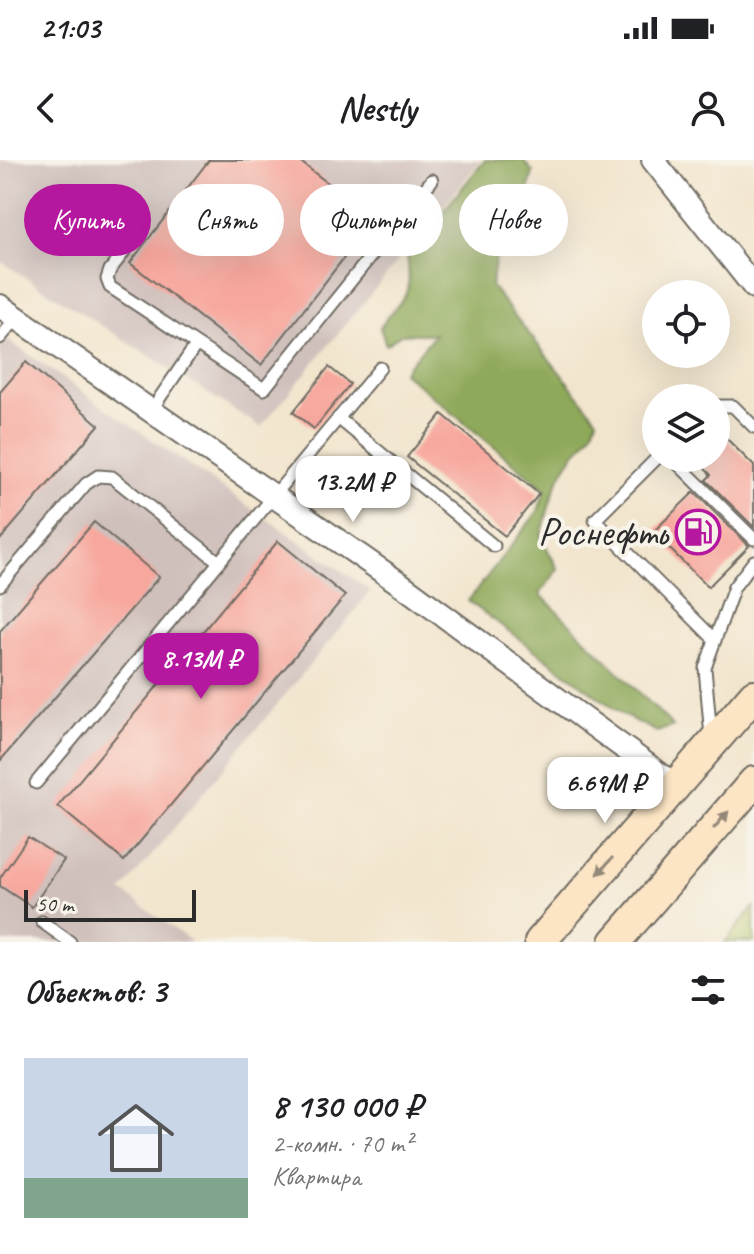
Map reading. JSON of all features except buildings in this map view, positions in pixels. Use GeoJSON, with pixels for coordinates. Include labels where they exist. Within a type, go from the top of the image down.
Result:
{"type":"FeatureCollection","features":[{"type":"Feature","properties":{"kind":"main road"},"geometry":{"type":"LineString","coordinates":[[540,942],[754,695]]}},
{"type":"Feature","properties":{"kind":"main road"},"geometry":{"type":"LineString","coordinates":[[615,942],[754,782]]}},
{"type":"Feature","properties":{"kind":"street"},"geometry":{"type":"LineString","coordinates":[[653,160],[754,287]]}},
{"type":"Feature","properties":{"kind":"street"},"geometry":{"type":"LineString","coordinates":[[9,312],[402,585],[676,786]]}},
{"type":"Feature","properties":{"kind":"lane"},"geometry":{"type":"LineString","coordinates":[[121,256],[110,270],[107,279],[110,287],[258,389],[268,386],[432,180]]}},
{"type":"Feature","properties":{"kind":"lane"},"geometry":{"type":"LineString","coordinates":[[0,338],[9,312]]}},
{"type":"Feature","properties":{"kind":"lane"},"geometry":{"type":"LineString","coordinates":[[150,412],[196,345]]}},
{"type":"Feature","properties":{"kind":"lane"},"geometry":{"type":"LineString","coordinates":[[36,783],[380,368]]}},
{"type":"Feature","properties":{"kind":"lane"},"geometry":{"type":"LineString","coordinates":[[730,406],[754,427]]}},
{"type":"Feature","properties":{"kind":"lane"},"geometry":{"type":"LineString","coordinates":[[338,418],[494,546]]}},
{"type":"Feature","properties":{"kind":"lane"},"geometry":{"type":"LineString","coordinates":[[643,472],[595,520],[715,640]]}},
{"type":"Feature","properties":{"kind":"lane"},"geometry":{"type":"LineString","coordinates":[[686,472],[754,539]]}},
{"type":"Feature","properties":{"kind":"lane"},"geometry":{"type":"LineString","coordinates":[[0,585],[86,484],[98,476],[112,477],[219,562]]}},
{"type":"Feature","properties":{"kind":"lane"},"geometry":{"type":"LineString","coordinates":[[712,744],[705,668],[734,587],[754,561]]}},
{"type":"Feature","properties":{"kind":"lane"},"geometry":{"type":"LineString","coordinates":[[42,922],[70,942]]}},
{"type":"Feature","properties":{"kind":"shaded area"},"geometry":{"type":"Polygon","coordinates":[[[0,160],[481,160],[443,206],[443,184],[300,184],[300,256],[402,256],[261,427],[0,261],[0,160]]]}},
{"type":"Feature","properties":{"kind":"shaded area"},"geometry":{"type":"Polygon","coordinates":[[[0,335],[371,591],[122,891],[192,942],[0,942],[0,335]]]}},
{"type":"Feature","properties":{"kind":"green space"},"geometry":{"type":"Polygon","coordinates":[[[485,160],[523,160],[533,172],[530,184],[465,184],[485,160]]]}},
{"type":"Feature","properties":{"kind":"green space"},"geometry":{"type":"Polygon","coordinates":[[[459,192],[459,256],[496,256],[491,286],[597,419],[589,437],[564,469],[552,497],[541,537],[558,569],[540,594],[673,726],[657,732],[623,715],[468,601],[538,511],[545,489],[403,372],[435,334],[401,334],[386,345],[380,328],[407,291],[407,256],[443,256],[443,211],[459,192]]]}},
{"type":"Feature","properties":{"kind":"green space"},"geometry":{"type":"Polygon","coordinates":[[[754,907],[754,942],[725,942],[754,907]]]}},
{"type":"Feature","properties":{"kind":"place","name":"Роснефть"},"geometry":{"type":"Point","coordinates":[698,532]}}]}
